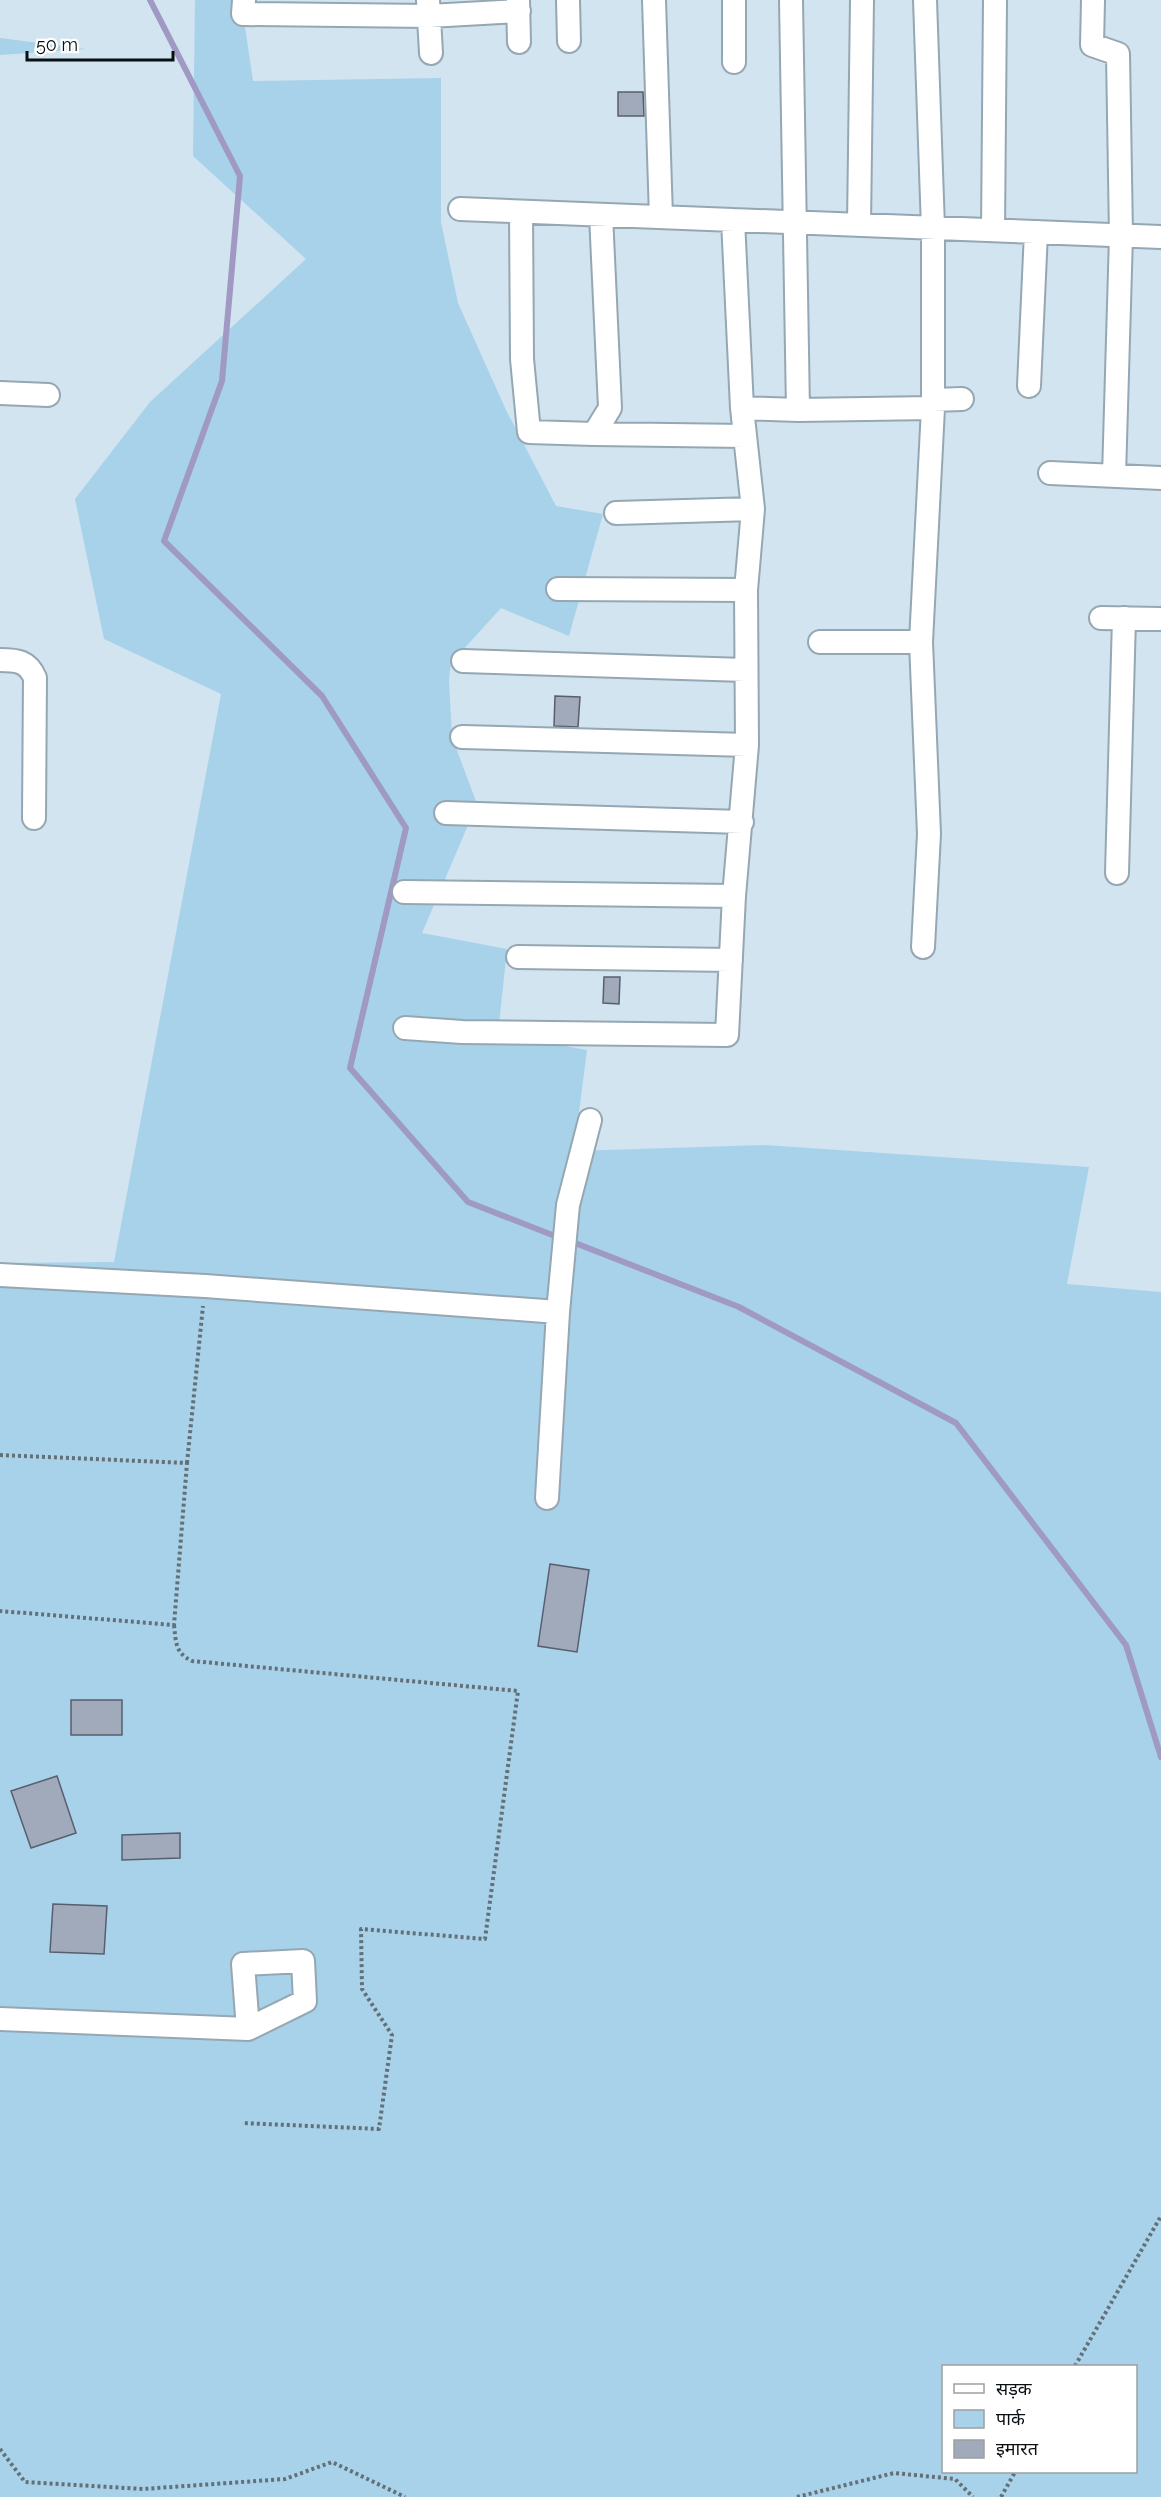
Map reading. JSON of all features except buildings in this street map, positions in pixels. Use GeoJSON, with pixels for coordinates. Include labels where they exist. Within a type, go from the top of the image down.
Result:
{"type":"FeatureCollection","features":[{"type":"Feature","properties":{"kind":"street"},"geometry":{"type":"LineString","coordinates":[[244,0],[243,14],[519,6],[519,42]]}},
{"type":"Feature","properties":{"kind":"street"},"geometry":{"type":"LineString","coordinates":[[568,0],[568,40]]}},
{"type":"Feature","properties":{"kind":"street"},"geometry":{"type":"LineString","coordinates":[[654,0],[661,217]]}},
{"type":"Feature","properties":{"kind":"street"},"geometry":{"type":"LineString","coordinates":[[734,0],[734,62]]}},
{"type":"Feature","properties":{"kind":"street"},"geometry":{"type":"LineString","coordinates":[[791,0],[798,410]]}},
{"type":"Feature","properties":{"kind":"street"},"geometry":{"type":"LineString","coordinates":[[859,225],[862,0]]}},
{"type":"Feature","properties":{"kind":"street"},"geometry":{"type":"LineString","coordinates":[[922,947],[929,834],[921,642],[933,404],[933,228],[925,0]]}},
{"type":"Feature","properties":{"kind":"street"},"geometry":{"type":"LineString","coordinates":[[993,230],[995,0]]}},
{"type":"Feature","properties":{"kind":"street"},"geometry":{"type":"LineString","coordinates":[[1093,0],[1092,45],[1118,54],[1121,236],[1114,476]]}},
{"type":"Feature","properties":{"kind":"street"},"geometry":{"type":"LineString","coordinates":[[429,8],[431,53]]}},
{"type":"Feature","properties":{"kind":"street"},"geometry":{"type":"LineString","coordinates":[[460,209],[1161,237]]}},
{"type":"Feature","properties":{"kind":"street"},"geometry":{"type":"LineString","coordinates":[[521,212],[522,359],[529,432],[745,436]]}},
{"type":"Feature","properties":{"kind":"street"},"geometry":{"type":"LineString","coordinates":[[594,434],[610,408],[601,215]]}},
{"type":"Feature","properties":{"kind":"street"},"geometry":{"type":"LineString","coordinates":[[405,1028],[462,1032],[727,1035],[734,896],[747,745],[746,590],[753,509],[742,408],[733,220]]}},
{"type":"Feature","properties":{"kind":"street"},"geometry":{"type":"LineString","coordinates":[[1029,386],[1036,232]]}},
{"type":"Feature","properties":{"kind":"street"},"geometry":{"type":"LineString","coordinates":[[0,393],[48,395]]}},
{"type":"Feature","properties":{"kind":"street"},"geometry":{"type":"LineString","coordinates":[[742,408],[798,410],[933,404],[962,399]]}},
{"type":"Feature","properties":{"kind":"street"},"geometry":{"type":"LineString","coordinates":[[1050,473],[1161,478]]}},
{"type":"Feature","properties":{"kind":"street"},"geometry":{"type":"LineString","coordinates":[[616,513],[753,509]]}},
{"type":"Feature","properties":{"kind":"street"},"geometry":{"type":"LineString","coordinates":[[558,589],[746,590]]}},
{"type":"Feature","properties":{"kind":"street"},"geometry":{"type":"LineString","coordinates":[[1101,618],[1161,620]]}},
{"type":"Feature","properties":{"kind":"street"},"geometry":{"type":"LineString","coordinates":[[1117,873],[1124,618]]}},
{"type":"Feature","properties":{"kind":"street"},"geometry":{"type":"LineString","coordinates":[[820,642],[921,642]]}},
{"type":"Feature","properties":{"kind":"street"},"geometry":{"type":"LineString","coordinates":[[0,660],[25,663],[35,678],[34,818]]}},
{"type":"Feature","properties":{"kind":"street"},"geometry":{"type":"LineString","coordinates":[[463,661],[745,670]]}},
{"type":"Feature","properties":{"kind":"street"},"geometry":{"type":"LineString","coordinates":[[462,737],[747,745]]}},
{"type":"Feature","properties":{"kind":"street"},"geometry":{"type":"LineString","coordinates":[[446,813],[742,822]]}},
{"type":"Feature","properties":{"kind":"street"},"geometry":{"type":"LineString","coordinates":[[404,892],[734,896]]}},
{"type":"Feature","properties":{"kind":"street"},"geometry":{"type":"LineString","coordinates":[[518,957],[731,960]]}},
{"type":"Feature","properties":{"kind":"street"},"geometry":{"type":"LineString","coordinates":[[547,1498],[558,1312],[568,1205],[590,1120]]}},
{"type":"Feature","properties":{"kind":"street"},"geometry":{"type":"LineString","coordinates":[[0,1275],[205,1286],[558,1312]]}},
{"type":"Feature","properties":{"kind":"street"},"geometry":{"type":"LineString","coordinates":[[0,2019],[248,2029]]}},
{"type":"Feature","properties":{"kind":"path"},"geometry":{"type":"LineString","coordinates":[[205,1286],[174,1625],[177,1650],[183,1657],[192,1661],[518,1691],[485,1938],[361,1929],[362,1989],[392,2035],[379,2129],[242,2123]]}},
{"type":"Feature","properties":{"kind":"path"},"geometry":{"type":"LineString","coordinates":[[0,1455],[188,1463]]}},
{"type":"Feature","properties":{"kind":"path"},"geometry":{"type":"LineString","coordinates":[[0,1611],[174,1625]]}},
{"type":"Feature","properties":{"kind":"path"},"geometry":{"type":"LineString","coordinates":[[1076,2365],[1161,2216]]}},
{"type":"Feature","properties":{"kind":"path"},"geometry":{"type":"LineString","coordinates":[[0,2449],[25,2482],[143,2489],[285,2479],[332,2462],[405,2497]]}},
{"type":"Feature","properties":{"kind":"path"},"geometry":{"type":"LineString","coordinates":[[797,2497],[894,2473],[955,2479],[973,2497]]}},
{"type":"Feature","properties":{"kind":"path"},"geometry":{"type":"LineString","coordinates":[[1001,2497],[1014,2473]]}},
{"type":"Feature","properties":{"kind":"green space"},"geometry":{"type":"Polygon","coordinates":[[[195,0],[241,0],[253,81],[441,78],[441,222],[458,303],[506,410],[556,506],[603,514],[569,636],[501,608],[451,663],[449,680],[452,737],[477,804],[422,933],[507,949],[498,1034],[587,1050],[574,1151],[765,1145],[1089,1167],[1067,1284],[1161,1292],[1161,2497],[0,2497],[0,1263],[114,1262],[221,694],[104,639],[75,499],[150,402],[306,259],[193,156],[195,0]]]}},
{"type":"Feature","properties":{"kind":"green space"},"geometry":{"type":"Polygon","coordinates":[[[0,38],[86,49],[0,55],[0,38]]]}},
{"type":"Feature","properties":{"kind":"waterway"},"geometry":{"type":"LineString","coordinates":[[150,0],[240,176],[222,381],[164,541],[322,696],[406,828],[350,1068],[468,1202],[560,1238]]}},
{"type":"Feature","properties":{"kind":"waterway"},"geometry":{"type":"LineString","coordinates":[[570,1241],[739,1307],[956,1423],[1126,1645],[1161,1757]]}}]}
